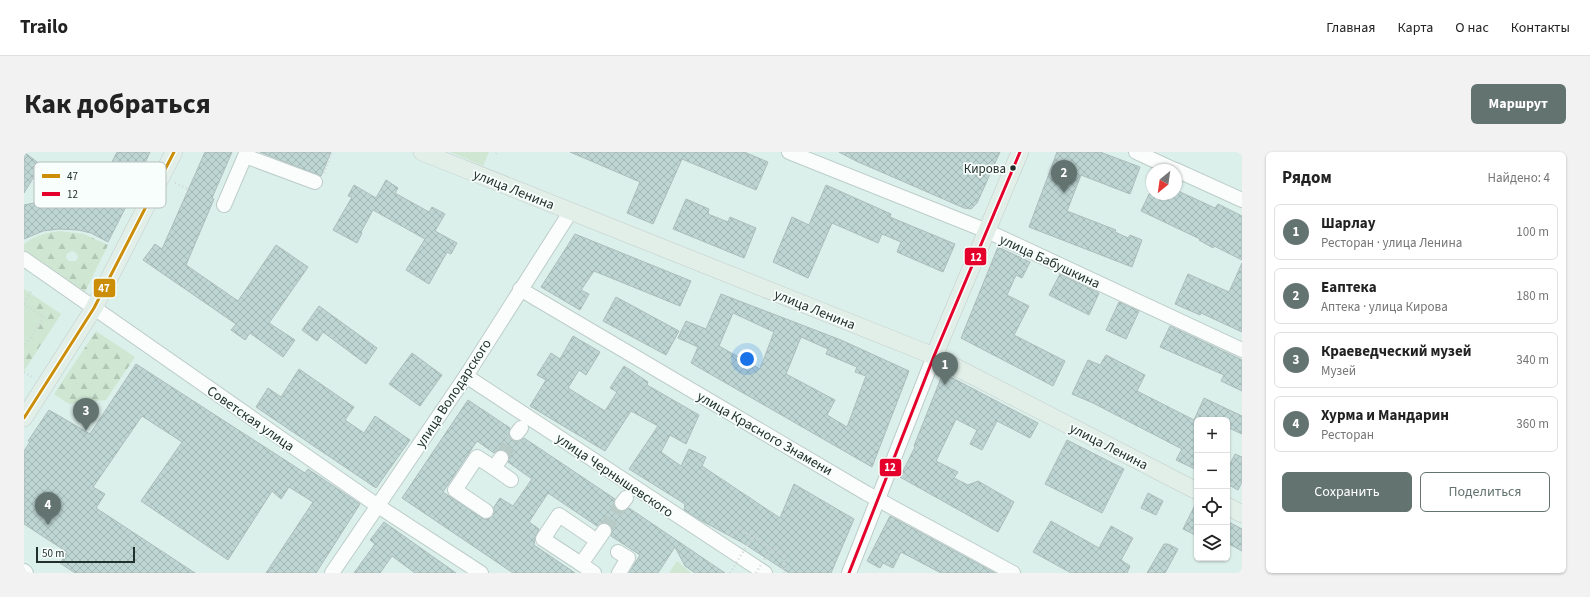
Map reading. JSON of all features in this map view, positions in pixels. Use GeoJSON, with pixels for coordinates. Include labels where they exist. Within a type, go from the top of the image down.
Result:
{"type":"FeatureCollection","features":[{"type":"Feature","properties":{"kind":"main road"},"geometry":{"type":"LineString","coordinates":[[166,168],[174,152]]}},
{"type":"Feature","properties":{"kind":"main road","name":"улица Ленина"},"geometry":{"type":"LineString","coordinates":[[422,152],[934,356],[1194,489]]}},
{"type":"Feature","properties":{"kind":"main road"},"geometry":{"type":"LineString","coordinates":[[934,356],[1020,152]]}},
{"type":"Feature","properties":{"kind":"main road"},"geometry":{"type":"LineString","coordinates":[[24,418],[94,308],[145,208]]}},
{"type":"Feature","properties":{"kind":"main road"},"geometry":{"type":"LineString","coordinates":[[1230,508],[1242,514]]}},
{"type":"Feature","properties":{"kind":"street","name":"улица Бабушкина"},"geometry":{"type":"LineString","coordinates":[[789,152],[987,231],[1242,350]]}},
{"type":"Feature","properties":{"kind":"street"},"geometry":{"type":"LineString","coordinates":[[1136,152],[1163,164]]}},
{"type":"Feature","properties":{"kind":"street"},"geometry":{"type":"LineString","coordinates":[[224,205],[245,156],[315,182]]}},
{"type":"Feature","properties":{"kind":"street"},"geometry":{"type":"LineString","coordinates":[[1182,173],[1242,200]]}},
{"type":"Feature","properties":{"kind":"street","name":"улица Володарского"},"geometry":{"type":"LineString","coordinates":[[332,573],[466,376],[571,211]]}},
{"type":"Feature","properties":{"kind":"street","name":"Советская улица"},"geometry":{"type":"LineString","coordinates":[[24,259],[378,506],[481,573]]}},
{"type":"Feature","properties":{"kind":"street","name":"улица Красного Знамени"},"geometry":{"type":"LineString","coordinates":[[520,289],[878,500],[1014,573]]}},
{"type":"Feature","properties":{"kind":"street"},"geometry":{"type":"LineString","coordinates":[[849,573],[934,356]]}},
{"type":"Feature","properties":{"kind":"street","name":"улица Чернышевского"},"geometry":{"type":"LineString","coordinates":[[466,376],[765,573]]}},
{"type":"Feature","properties":{"kind":"street"},"geometry":{"type":"LineString","coordinates":[[486,512],[455,490],[477,457],[498,463],[511,480]]}},
{"type":"Feature","properties":{"kind":"street"},"geometry":{"type":"LineString","coordinates":[[590,536],[559,515],[543,539],[594,573]]}},
{"type":"Feature","properties":{"kind":"street"},"geometry":{"type":"LineString","coordinates":[[581,564],[604,531]]}},
{"type":"Feature","properties":{"kind":"street"},"geometry":{"type":"LineString","coordinates":[[618,552],[628,558],[618,573]]}},
{"type":"Feature","properties":{"kind":"path"},"geometry":{"type":"LineString","coordinates":[[315,182],[320,182],[332,152]]}},
{"type":"Feature","properties":{"kind":"path"},"geometry":{"type":"LineString","coordinates":[[175,183],[188,189]]}},
{"type":"Feature","properties":{"kind":"path"},"geometry":{"type":"LineString","coordinates":[[24,347],[44,317],[24,303],[32,290]]}},
{"type":"Feature","properties":{"kind":"path"},"geometry":{"type":"LineString","coordinates":[[24,372],[34,379]]}},
{"type":"Feature","properties":{"kind":"path"},"geometry":{"type":"LineString","coordinates":[[739,528],[784,556],[784,573]]}},
{"type":"Feature","properties":{"kind":"path"},"geometry":{"type":"LineString","coordinates":[[730,573],[752,536]]}},
{"type":"Feature","properties":{"kind":"path"},"geometry":{"type":"LineString","coordinates":[[756,573],[772,548]]}},
{"type":"Feature","properties":{"kind":"green space"},"geometry":{"type":"Polygon","coordinates":[[[450,152],[489,152],[483,166],[450,152]]]}},
{"type":"Feature","properties":{"kind":"green space"},"geometry":{"type":"Polygon","coordinates":[[[60,231],[84,234],[108,245],[84,294],[24,252],[24,244],[32,238],[60,231]],[[72,251],[67,254],[66,258],[69,261],[76,261],[78,257],[76,253],[72,251]]]}},
{"type":"Feature","properties":{"kind":"green space"},"geometry":{"type":"Polygon","coordinates":[[[24,289],[61,314],[24,371],[24,289]]]}},
{"type":"Feature","properties":{"kind":"green space"},"geometry":{"type":"Polygon","coordinates":[[[35,297],[61,314],[24,370],[24,350],[46,316],[29,306],[35,297]]]}},
{"type":"Feature","properties":{"kind":"green space"},"geometry":{"type":"Polygon","coordinates":[[[96,331],[135,357],[106,400],[69,404],[54,394],[96,331]]]}},
{"type":"Feature","properties":{"kind":"green space"},"geometry":{"type":"Polygon","coordinates":[[[677,561],[691,573],[669,573],[677,561]]]}},
{"type":"Feature","properties":{"kind":"building"},"geometry":{"type":"Polygon","coordinates":[[[24,152],[37,162],[34,162],[34,177],[24,193],[24,152]]]}},
{"type":"Feature","properties":{"kind":"building"},"geometry":{"type":"Polygon","coordinates":[[[117,152],[150,152],[145,162],[112,162],[117,152]]]}},
{"type":"Feature","properties":{"kind":"building"},"geometry":{"type":"Polygon","coordinates":[[[205,152],[232,152],[186,265],[238,301],[276,245],[308,267],[269,323],[295,340],[283,357],[250,333],[245,340],[231,330],[236,324],[143,260],[155,244],[162,249],[205,152]]]}},
{"type":"Feature","properties":{"kind":"building"},"geometry":{"type":"Polygon","coordinates":[[[260,152],[331,152],[321,176],[260,152]]]}},
{"type":"Feature","properties":{"kind":"building"},"geometry":{"type":"Polygon","coordinates":[[[570,152],[744,152],[768,162],[756,190],[682,159],[653,224],[627,213],[640,182],[570,152]]]}},
{"type":"Feature","properties":{"kind":"building"},"geometry":{"type":"Polygon","coordinates":[[[839,152],[1000,152],[977,203],[971,209],[964,208],[856,161],[839,152]]]}},
{"type":"Feature","properties":{"kind":"building"},"geometry":{"type":"Polygon","coordinates":[[[1057,152],[1100,152],[1140,167],[1130,194],[1081,175],[1067,211],[1116,230],[1115,232],[1128,238],[1130,235],[1142,240],[1132,267],[1029,227],[1057,152]]]}},
{"type":"Feature","properties":{"kind":"building"},"geometry":{"type":"Polygon","coordinates":[[[386,180],[398,188],[395,193],[429,212],[432,207],[445,214],[435,231],[457,243],[451,254],[447,252],[429,284],[406,270],[425,239],[373,210],[357,243],[333,230],[352,197],[348,196],[354,185],[376,198],[386,180]]]}},
{"type":"Feature","properties":{"kind":"building"},"geometry":{"type":"Polygon","coordinates":[[[826,185],[891,214],[890,217],[955,244],[943,272],[897,252],[901,242],[882,234],[878,243],[832,223],[808,278],[773,262],[792,217],[809,225],[826,185]]]}},
{"type":"Feature","properties":{"kind":"building"},"geometry":{"type":"Polygon","coordinates":[[[1182,193],[1215,208],[1218,204],[1242,216],[1242,260],[1214,246],[1213,248],[1199,240],[1200,239],[1141,211],[1146,200],[1182,200],[1182,193]]]}},
{"type":"Feature","properties":{"kind":"building"},"geometry":{"type":"Polygon","coordinates":[[[686,199],[709,209],[708,214],[728,222],[730,217],[756,228],[744,258],[673,229],[686,199]]]}},
{"type":"Feature","properties":{"kind":"building"},"geometry":{"type":"Polygon","coordinates":[[[34,203],[34,208],[125,208],[108,242],[91,233],[78,230],[59,229],[43,231],[24,239],[24,205],[34,203]]]}},
{"type":"Feature","properties":{"kind":"building"},"geometry":{"type":"Polygon","coordinates":[[[575,234],[691,281],[680,306],[594,271],[581,290],[589,294],[580,310],[541,287],[575,234]]]}},
{"type":"Feature","properties":{"kind":"building"},"geometry":{"type":"Polygon","coordinates":[[[998,247],[1030,262],[1022,278],[1016,275],[1007,295],[1029,306],[1014,335],[1065,361],[1053,386],[961,338],[998,247]]]}},
{"type":"Feature","properties":{"kind":"building"},"geometry":{"type":"Polygon","coordinates":[[[1242,263],[1242,332],[1201,313],[1200,315],[1175,304],[1188,274],[1229,292],[1242,263]]]}},
{"type":"Feature","properties":{"kind":"building"},"geometry":{"type":"Polygon","coordinates":[[[1060,274],[1099,293],[1089,315],[1049,295],[1060,274]]]}},
{"type":"Feature","properties":{"kind":"building"},"geometry":{"type":"Polygon","coordinates":[[[721,294],[841,340],[909,371],[872,467],[691,363],[698,347],[678,338],[686,321],[706,329],[721,294]],[[733,313],[719,346],[760,369],[774,332],[733,313]],[[801,337],[786,374],[835,400],[827,415],[847,427],[866,376],[855,372],[857,367],[826,354],[828,349],[801,337]]]}},
{"type":"Feature","properties":{"kind":"building"},"geometry":{"type":"Polygon","coordinates":[[[616,297],[679,331],[666,355],[603,321],[616,297]]]}},
{"type":"Feature","properties":{"kind":"building"},"geometry":{"type":"Polygon","coordinates":[[[1119,302],[1139,311],[1126,339],[1106,330],[1119,302]]]}},
{"type":"Feature","properties":{"kind":"building"},"geometry":{"type":"Polygon","coordinates":[[[319,306],[377,348],[366,364],[323,332],[317,341],[302,330],[319,306]]]}},
{"type":"Feature","properties":{"kind":"building"},"geometry":{"type":"Polygon","coordinates":[[[1170,326],[1242,360],[1242,391],[1221,381],[1224,375],[1160,347],[1170,326]]]}},
{"type":"Feature","properties":{"kind":"building"},"geometry":{"type":"Polygon","coordinates":[[[573,336],[600,352],[586,375],[579,370],[568,388],[605,411],[617,392],[610,388],[624,366],[648,382],[647,385],[699,415],[686,444],[670,435],[661,452],[681,466],[689,449],[706,457],[702,466],[780,518],[794,484],[854,519],[831,573],[789,573],[743,543],[684,510],[685,504],[629,469],[658,426],[631,411],[605,451],[530,406],[546,380],[537,375],[551,353],[560,359],[573,336]]]}},
{"type":"Feature","properties":{"kind":"building"},"geometry":{"type":"Polygon","coordinates":[[[412,353],[442,375],[420,406],[389,384],[412,353]]]}},
{"type":"Feature","properties":{"kind":"building"},"geometry":{"type":"Polygon","coordinates":[[[1106,355],[1145,375],[1137,391],[1194,420],[1194,469],[1176,460],[1182,449],[1093,403],[1072,394],[1088,360],[1100,365],[1106,355]]]}},
{"type":"Feature","properties":{"kind":"building"},"geometry":{"type":"Polygon","coordinates":[[[136,364],[305,473],[308,469],[360,504],[316,573],[266,573],[313,502],[289,487],[281,499],[272,491],[228,560],[141,501],[182,442],[142,416],[93,487],[105,494],[96,508],[195,573],[75,573],[60,563],[67,552],[24,524],[24,451],[30,442],[28,441],[49,410],[90,434],[136,364]]]}},
{"type":"Feature","properties":{"kind":"building"},"geometry":{"type":"Polygon","coordinates":[[[299,369],[354,407],[345,420],[364,433],[375,416],[410,440],[376,488],[256,407],[268,388],[281,397],[299,369]]]}},
{"type":"Feature","properties":{"kind":"building"},"geometry":{"type":"Polygon","coordinates":[[[943,373],[1038,423],[1030,438],[997,421],[982,450],[970,444],[977,430],[956,419],[936,461],[958,472],[954,478],[968,485],[978,481],[1014,502],[998,532],[900,477],[915,447],[914,446],[943,373]]]}},
{"type":"Feature","properties":{"kind":"building"},"geometry":{"type":"Polygon","coordinates":[[[1204,398],[1242,416],[1242,434],[1230,428],[1230,417],[1195,417],[1204,398]]]}},
{"type":"Feature","properties":{"kind":"building"},"geometry":{"type":"Polygon","coordinates":[[[468,400],[510,428],[509,436],[512,440],[520,441],[524,438],[615,499],[614,506],[617,510],[625,511],[629,508],[725,573],[695,573],[685,566],[675,547],[658,573],[629,573],[640,555],[611,536],[612,531],[609,524],[604,523],[597,526],[548,493],[529,522],[539,529],[534,545],[575,573],[513,573],[402,498],[468,400]],[[477,441],[443,492],[485,520],[493,516],[494,507],[500,498],[513,506],[532,479],[508,462],[509,455],[506,451],[498,450],[494,453],[477,441]]]}},
{"type":"Feature","properties":{"kind":"building"},"geometry":{"type":"Polygon","coordinates":[[[1067,440],[1124,469],[1102,513],[1045,484],[1067,440]]]}},
{"type":"Feature","properties":{"kind":"building"},"geometry":{"type":"Polygon","coordinates":[[[1235,454],[1242,457],[1242,482],[1238,490],[1230,486],[1230,464],[1235,454]]]}},
{"type":"Feature","properties":{"kind":"building"},"geometry":{"type":"Polygon","coordinates":[[[1148,493],[1163,501],[1156,515],[1141,508],[1148,493]]]}},
{"type":"Feature","properties":{"kind":"building"},"geometry":{"type":"Polygon","coordinates":[[[1194,507],[1194,534],[1183,529],[1194,507]]]}},
{"type":"Feature","properties":{"kind":"building"},"geometry":{"type":"Polygon","coordinates":[[[890,516],[995,573],[941,573],[901,552],[893,568],[883,563],[880,568],[867,561],[890,516]]]}},
{"type":"Feature","properties":{"kind":"building"},"geometry":{"type":"Polygon","coordinates":[[[1051,521],[1099,548],[1111,526],[1133,538],[1121,560],[1130,566],[1127,573],[1071,573],[1033,552],[1051,521]]]}},
{"type":"Feature","properties":{"kind":"building"},"geometry":{"type":"Polygon","coordinates":[[[384,522],[456,573],[415,573],[392,556],[380,573],[354,573],[375,544],[370,540],[384,522]]]}},
{"type":"Feature","properties":{"kind":"building"},"geometry":{"type":"Polygon","coordinates":[[[1230,523],[1242,529],[1242,551],[1230,545],[1230,523]]]}},
{"type":"Feature","properties":{"kind":"building"},"geometry":{"type":"Polygon","coordinates":[[[1164,544],[1168,544],[1178,549],[1165,573],[1147,573],[1164,544]]]}},
{"type":"Feature","properties":{"kind":"tunnel"},"geometry":{"type":"LineString","coordinates":[[501,458],[517,433]]}},
{"type":"Feature","properties":{"kind":"tunnel"},"geometry":{"type":"LineString","coordinates":[[604,531],[622,503]]}},
{"type":"Feature","properties":{"kind":"transit line","name":"47"},"geometry":{"type":"LineString","coordinates":[[166,168],[174,152]]}},
{"type":"Feature","properties":{"kind":"transit line","name":"12"},"geometry":{"type":"LineString","coordinates":[[849,573],[934,356],[1020,152]]}},
{"type":"Feature","properties":{"kind":"transit line","name":"47"},"geometry":{"type":"LineString","coordinates":[[24,418],[94,308],[145,208]]}},
{"type":"Feature","properties":{"kind":"place","name":"Кирова"},"geometry":{"type":"Point","coordinates":[1013,168]}},
{"type":"Feature","properties":{"kind":"place","name":"Еаптека"},"geometry":{"type":"Point","coordinates":[1064,193]}},
{"type":"Feature","properties":{"kind":"place","name":"Шарлау"},"geometry":{"type":"Point","coordinates":[945,385]}},
{"type":"Feature","properties":{"kind":"place","name":"Краеведческий музей"},"geometry":{"type":"Point","coordinates":[86,431]}},
{"type":"Feature","properties":{"kind":"place","name":"Хурма и Мандарин"},"geometry":{"type":"Point","coordinates":[48,525]}}]}
